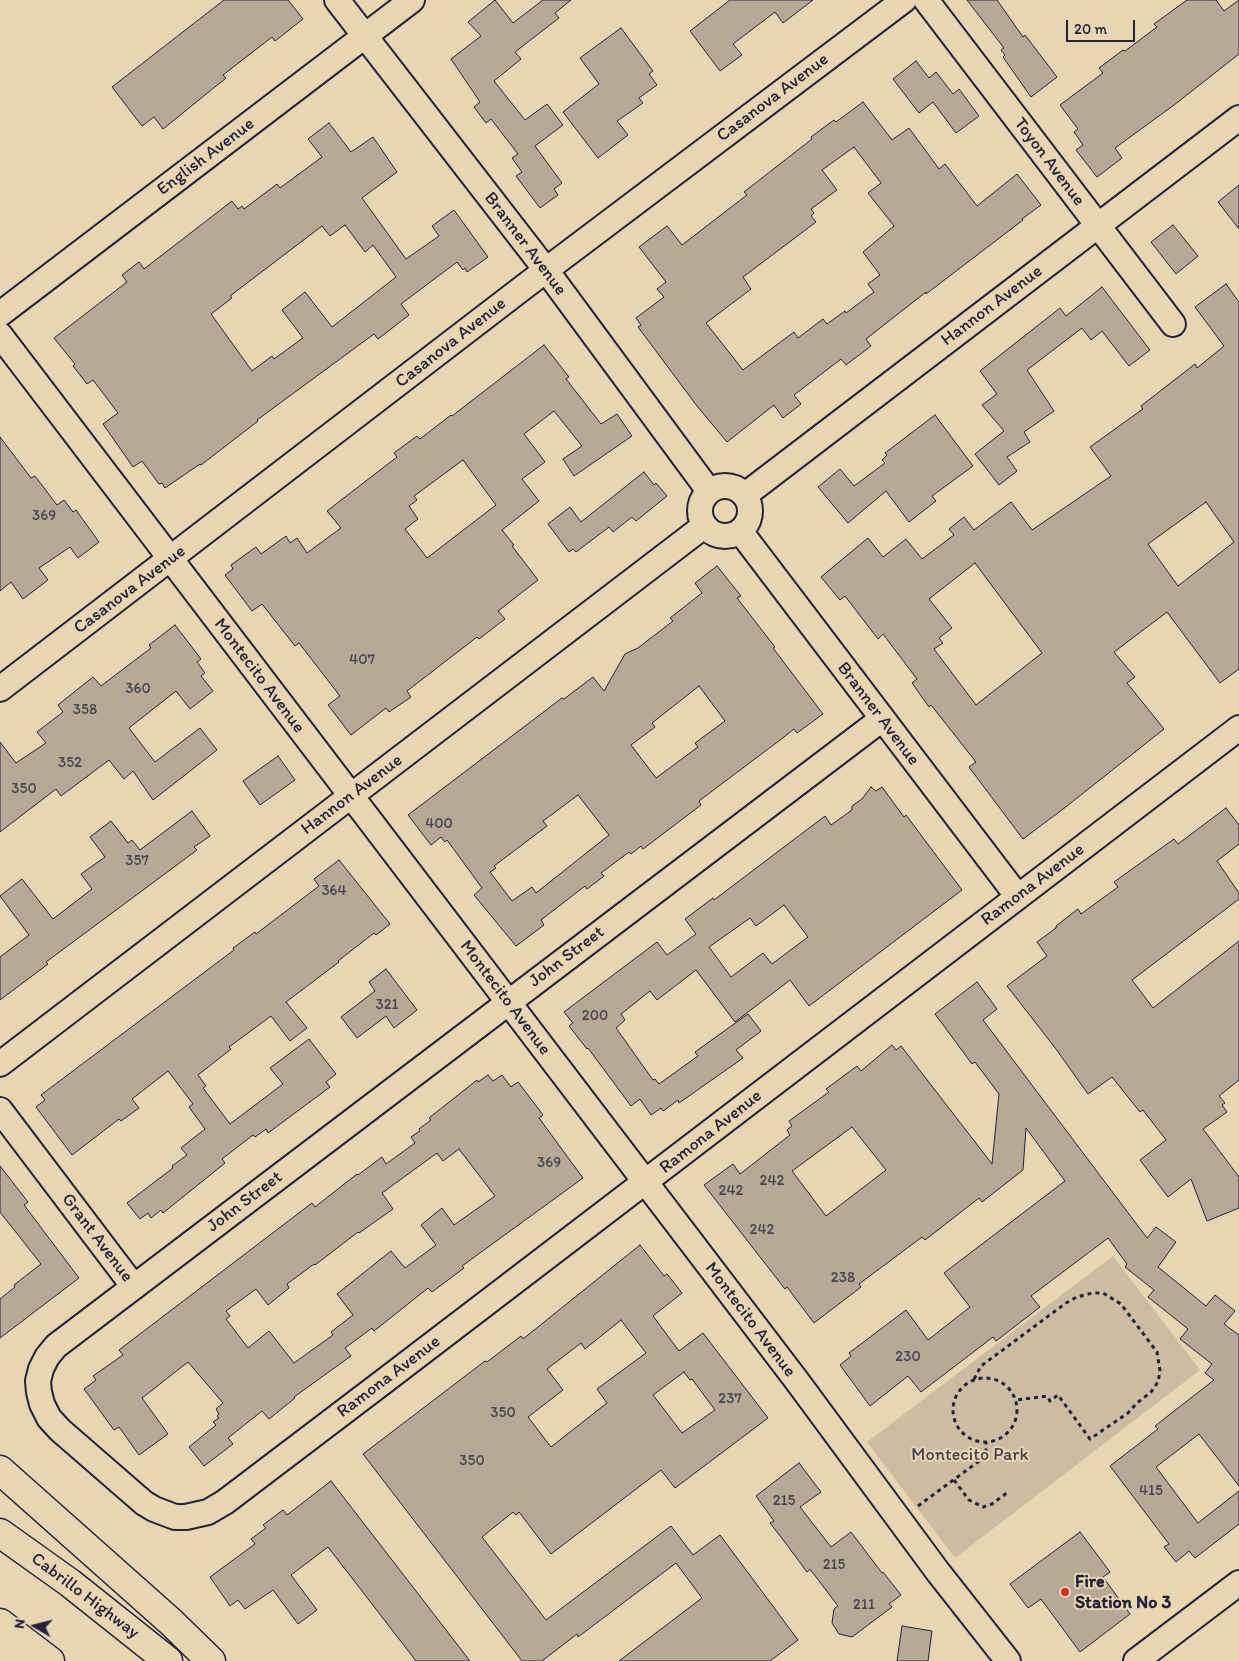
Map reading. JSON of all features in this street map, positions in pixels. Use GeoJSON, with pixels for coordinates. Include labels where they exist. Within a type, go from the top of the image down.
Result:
{"type":"FeatureCollection","features":[{"type":"Feature","properties":{"kind":"highway"},"geometry":{"type":"LineString","coordinates":[[0,1470],[171,1622],[211,1661]]}},
{"type":"Feature","properties":{"kind":"highway","name":"Cabrillo Highway"},"geometry":{"type":"LineString","coordinates":[[0,1533],[84,1593],[168,1661]]}},
{"type":"Feature","properties":{"kind":"highway"},"geometry":{"type":"LineString","coordinates":[[0,1623],[50,1661]]}},
{"type":"Feature","properties":{"kind":"highway"},"geometry":{"type":"LineString","coordinates":[[0,1650],[20,1661]]}},
{"type":"Feature","properties":{"kind":"street","name":"Branner Avenue"},"geometry":{"type":"LineString","coordinates":[[337,0],[546,270],[710,490]]}},
{"type":"Feature","properties":{"kind":"street","name":"English Avenue"},"geometry":{"type":"LineString","coordinates":[[0,314],[412,0]]}},
{"type":"Feature","properties":{"kind":"street","name":"Casanova Avenue"},"geometry":{"type":"LineString","coordinates":[[0,689],[546,270],[904,0]]}},
{"type":"Feature","properties":{"kind":"street","name":"Toyon Avenue"},"geometry":{"type":"LineString","coordinates":[[926,0],[1173,324]]}},
{"type":"Feature","properties":{"kind":"street","name":"Hannon Avenue"},"geometry":{"type":"LineString","coordinates":[[745,495],[1239,118]]}},
{"type":"Feature","properties":{"kind":"street","name":"Montecito Avenue"},"geometry":{"type":"LineString","coordinates":[[0,335],[646,1182],[1008,1661]]}},
{"type":"Feature","properties":{"kind":"street"},"geometry":{"type":"LineString","coordinates":[[716,486],[732,486],[745,495],[750,510],[746,525],[740,531],[725,536],[717,535],[710,532],[704,526],[700,519],[700,503],[710,490],[716,486]]}},
{"type":"Feature","properties":{"kind":"street","name":"Hannon Avenue"},"geometry":{"type":"LineString","coordinates":[[0,1064],[704,526]]}},
{"type":"Feature","properties":{"kind":"street","name":"Branner Avenue"},"geometry":{"type":"LineString","coordinates":[[740,531],[1018,897]]}},
{"type":"Feature","properties":{"kind":"street","name":"John Street"},"geometry":{"type":"LineString","coordinates":[[134,1287],[882,719]]}},
{"type":"Feature","properties":{"kind":"street","name":"Ramona Avenue"},"geometry":{"type":"LineString","coordinates":[[175,1517],[186,1517],[208,1512],[225,1502],[1239,728]]}},
{"type":"Feature","properties":{"kind":"street","name":"Grant Avenue"},"geometry":{"type":"LineString","coordinates":[[0,1110],[134,1287],[56,1346],[47,1356],[38,1381],[42,1404],[49,1418],[60,1430],[144,1503],[175,1517]]}},
{"type":"Feature","properties":{"kind":"street"},"geometry":{"type":"LineString","coordinates":[[1136,1661],[1239,1582]]}},
{"type":"Feature","properties":{"kind":"path"},"geometry":{"type":"LineString","coordinates":[[974,1379],[981,1366],[1066,1304],[1077,1297],[1092,1293],[1103,1293],[1121,1304],[1157,1352],[1160,1371],[1158,1382],[1151,1392],[1128,1413],[1090,1439],[1058,1395],[1050,1401],[1047,1396],[1016,1400]]}},
{"type":"Feature","properties":{"kind":"path"},"geometry":{"type":"LineString","coordinates":[[987,1377],[1003,1382],[1010,1388],[1016,1400],[1017,1412],[1012,1428],[1003,1437],[986,1442],[977,1442],[966,1436],[957,1427],[952,1408],[963,1385],[974,1379],[987,1377]]}},
{"type":"Feature","properties":{"kind":"path"},"geometry":{"type":"LineString","coordinates":[[900,1519],[986,1456],[986,1442]]}},
{"type":"Feature","properties":{"kind":"path"},"geometry":{"type":"LineString","coordinates":[[954,1480],[969,1500],[983,1507],[992,1504],[1008,1492]]}},
{"type":"Feature","properties":{"kind":"green space","name":"Montecito Park"},"geometry":{"type":"Polygon","coordinates":[[[1113,1256],[1200,1370],[955,1558],[867,1442],[1113,1256]]]}},
{"type":"Feature","properties":{"kind":"building"},"geometry":{"type":"Polygon","coordinates":[[[224,0],[288,0],[303,19],[275,41],[272,37],[223,75],[226,78],[163,129],[154,117],[142,126],[112,87],[224,0]]]}},
{"type":"Feature","properties":{"kind":"building"},"geometry":{"type":"Polygon","coordinates":[[[495,0],[513,23],[543,0],[571,0],[555,13],[559,18],[515,52],[521,59],[494,81],[525,120],[547,104],[563,125],[535,146],[562,183],[554,189],[558,195],[540,208],[516,176],[522,172],[512,158],[518,154],[491,119],[486,123],[474,107],[480,102],[451,59],[481,36],[468,22],[495,0]]]}},
{"type":"Feature","properties":{"kind":"building"},"geometry":{"type":"Polygon","coordinates":[[[730,0],[813,0],[783,23],[775,12],[733,44],[742,55],[720,71],[690,31],[730,0]]]}},
{"type":"Feature","properties":{"kind":"building"},"geometry":{"type":"Polygon","coordinates":[[[967,0],[997,0],[1023,37],[1025,35],[1057,77],[1031,97],[1003,57],[1005,55],[1001,50],[1004,48],[967,0]]]}},
{"type":"Feature","properties":{"kind":"building"},"geometry":{"type":"Polygon","coordinates":[[[1187,0],[1216,0],[1224,11],[1239,0],[1239,54],[1115,148],[1122,158],[1097,177],[1076,150],[1083,145],[1074,132],[1078,129],[1060,105],[1103,73],[1099,68],[1157,27],[1154,24],[1187,0]]]}},
{"type":"Feature","properties":{"kind":"building"},"geometry":{"type":"Polygon","coordinates":[[[621,28],[653,71],[649,74],[657,85],[639,98],[643,103],[617,121],[628,135],[598,158],[563,112],[599,84],[580,58],[621,28]]]}},
{"type":"Feature","properties":{"kind":"building"},"geometry":{"type":"Polygon","coordinates":[[[916,61],[929,78],[936,72],[953,94],[959,89],[979,116],[956,133],[933,102],[919,113],[893,79],[916,61]]]}},
{"type":"Feature","properties":{"kind":"building"},"geometry":{"type":"Polygon","coordinates":[[[863,102],[892,140],[909,128],[939,169],[945,164],[977,206],[1017,174],[1041,205],[866,339],[871,346],[846,365],[841,359],[794,395],[801,404],[783,418],[774,405],[727,442],[697,406],[638,327],[641,325],[636,318],[664,297],[657,289],[666,282],[639,247],[667,226],[682,245],[747,195],[744,192],[812,139],[811,137],[834,120],[836,122],[863,102]],[[854,147],[822,170],[837,190],[811,209],[814,213],[811,216],[816,222],[743,277],[751,289],[706,323],[743,370],[794,332],[798,338],[823,319],[827,324],[845,311],[846,313],[874,292],[868,284],[880,275],[863,252],[894,226],[868,193],[881,183],[854,147]]]}},
{"type":"Feature","properties":{"kind":"building"},"geometry":{"type":"Polygon","coordinates":[[[329,123],[351,152],[373,137],[397,172],[362,198],[406,259],[439,236],[432,226],[454,210],[488,257],[467,272],[457,262],[401,304],[409,315],[378,339],[374,334],[257,420],[201,465],[165,488],[162,483],[159,484],[142,461],[133,467],[103,424],[118,413],[93,380],[87,384],[73,366],[75,364],[54,338],[127,282],[122,275],[139,262],[144,269],[232,201],[238,209],[242,206],[244,209],[277,184],[280,188],[322,157],[308,139],[329,123]],[[345,225],[330,236],[322,226],[230,296],[232,298],[211,314],[252,371],[272,356],[274,359],[303,338],[282,310],[305,292],[332,327],[396,277],[373,245],[365,252],[345,225]]]}},
{"type":"Feature","properties":{"kind":"building"},"geometry":{"type":"Polygon","coordinates":[[[1239,185],[1239,229],[1218,202],[1239,185]]]}},
{"type":"Feature","properties":{"kind":"building"},"geometry":{"type":"Polygon","coordinates":[[[1173,225],[1198,256],[1176,274],[1151,242],[1173,225]]]}},
{"type":"Feature","properties":{"kind":"building"},"geometry":{"type":"Polygon","coordinates":[[[1226,284],[1239,302],[1239,669],[1220,683],[1167,612],[1114,652],[1135,677],[1127,683],[1164,729],[1023,839],[969,767],[976,762],[931,705],[929,707],[912,683],[917,679],[883,634],[878,639],[845,596],[840,600],[821,577],[868,538],[883,557],[906,539],[922,559],[954,535],[949,529],[964,517],[974,530],[1011,502],[1032,530],[1111,476],[1090,447],[1143,409],[1141,406],[1195,364],[1197,368],[1224,346],[1195,307],[1226,284]],[[1206,502],[1148,544],[1178,586],[1234,542],[1206,502]],[[975,563],[929,599],[952,628],[939,638],[943,643],[934,649],[976,705],[1042,653],[975,563]]]}},
{"type":"Feature","properties":{"kind":"building"},"geometry":{"type":"Polygon","coordinates":[[[1102,287],[1150,350],[1129,366],[1102,331],[1091,340],[1082,328],[1027,370],[1054,411],[1024,432],[1030,442],[1007,457],[1017,471],[999,485],[975,454],[1004,431],[982,405],[997,394],[980,371],[1060,308],[1066,316],[1102,287]]]}},
{"type":"Feature","properties":{"kind":"building"},"geometry":{"type":"Polygon","coordinates":[[[544,345],[569,377],[566,379],[601,424],[617,414],[632,436],[574,476],[563,459],[582,446],[554,411],[524,434],[545,462],[522,479],[539,501],[502,530],[538,580],[498,611],[505,619],[479,639],[477,637],[407,691],[411,697],[389,712],[386,708],[351,735],[328,705],[340,696],[299,643],[295,646],[262,604],[252,611],[225,575],[233,569],[231,565],[256,547],[261,554],[286,536],[290,543],[297,538],[307,553],[341,528],[327,511],[397,457],[394,453],[417,436],[420,439],[544,345]],[[463,460],[414,496],[417,500],[409,506],[418,519],[405,529],[427,558],[496,505],[463,460]]]}},
{"type":"Feature","properties":{"kind":"building"},"geometry":{"type":"Polygon","coordinates":[[[935,415],[973,466],[932,496],[936,501],[909,522],[886,491],[848,523],[818,487],[840,469],[854,486],[885,463],[882,460],[887,455],[885,453],[935,415]]]}},
{"type":"Feature","properties":{"kind":"building"},"geometry":{"type":"Polygon","coordinates":[[[0,437],[31,478],[35,476],[57,505],[64,500],[73,512],[76,510],[99,542],[78,558],[70,547],[39,568],[48,580],[23,599],[11,582],[0,591],[0,437]]]}},
{"type":"Feature","properties":{"kind":"building"},"geometry":{"type":"Polygon","coordinates":[[[644,472],[654,485],[656,483],[667,496],[636,521],[632,517],[613,532],[609,527],[576,552],[573,549],[569,552],[548,524],[570,507],[581,522],[644,472]]]}},
{"type":"Feature","properties":{"kind":"building"},"geometry":{"type":"Polygon","coordinates":[[[717,566],[741,596],[737,598],[823,714],[797,733],[794,729],[699,801],[701,805],[643,849],[641,846],[631,854],[629,852],[601,873],[604,876],[587,889],[585,886],[541,920],[544,925],[516,946],[474,895],[482,888],[447,840],[445,842],[441,837],[431,845],[408,815],[562,698],[564,699],[593,677],[604,691],[625,654],[638,648],[673,621],[670,618],[702,593],[695,583],[717,566]],[[699,686],[652,723],[655,727],[631,745],[656,778],[698,747],[695,743],[725,721],[699,686]],[[578,795],[543,821],[547,826],[494,866],[496,868],[490,872],[512,901],[532,887],[536,893],[609,835],[578,795]]]}},
{"type":"Feature","properties":{"kind":"building"},"geometry":{"type":"Polygon","coordinates":[[[175,625],[201,659],[197,662],[205,673],[201,676],[213,691],[190,709],[176,691],[129,728],[155,762],[200,728],[217,750],[153,800],[133,771],[124,779],[109,760],[61,796],[56,789],[0,832],[0,742],[16,763],[46,743],[37,732],[63,712],[58,705],[93,677],[101,686],[151,648],[149,645],[175,625]]]}},
{"type":"Feature","properties":{"kind":"building"},"geometry":{"type":"Polygon","coordinates":[[[278,756],[295,780],[260,805],[243,781],[278,756]]]}},
{"type":"Feature","properties":{"kind":"building"},"geometry":{"type":"Polygon","coordinates":[[[871,787],[876,791],[882,787],[904,817],[906,815],[962,890],[809,1006],[790,980],[735,1022],[696,970],[657,1000],[650,991],[621,1014],[625,1020],[616,1028],[653,1080],[655,1079],[659,1084],[698,1056],[695,1052],[748,1014],[761,1031],[736,1050],[743,1058],[679,1103],[678,1100],[663,1111],[661,1108],[651,1115],[640,1099],[631,1106],[588,1048],[569,1026],[573,1023],[564,1012],[657,942],[667,955],[696,934],[685,919],[713,898],[714,900],[825,816],[831,825],[852,810],[852,806],[862,799],[871,787]],[[784,905],[756,926],[750,918],[709,947],[731,977],[763,953],[772,964],[808,937],[784,905]]]}},
{"type":"Feature","properties":{"kind":"building"},"geometry":{"type":"Polygon","coordinates":[[[1226,808],[1239,825],[1239,844],[1217,861],[1239,893],[1239,899],[1132,980],[1153,1008],[1239,941],[1239,1080],[1219,1096],[1225,1103],[1222,1105],[1227,1112],[1203,1129],[1239,1177],[1239,1208],[1207,1221],[1191,1179],[1168,1197],[1140,1160],[1166,1140],[1143,1110],[1140,1112],[1112,1077],[1088,1094],[1007,986],[1047,956],[1037,942],[1056,928],[1056,926],[1078,909],[1081,914],[1118,887],[1114,882],[1174,839],[1178,844],[1226,808]]]}},
{"type":"Feature","properties":{"kind":"building"},"geometry":{"type":"Polygon","coordinates":[[[192,811],[210,836],[194,847],[197,850],[46,962],[48,964],[0,1000],[0,957],[29,935],[0,896],[22,879],[53,919],[92,889],[81,874],[105,857],[90,837],[111,821],[128,843],[132,840],[140,850],[192,811]]]}},
{"type":"Feature","properties":{"kind":"building"},"geometry":{"type":"Polygon","coordinates":[[[339,860],[390,924],[376,935],[374,933],[286,1002],[307,1028],[290,1041],[271,1016],[229,1047],[231,1049],[198,1075],[206,1086],[203,1088],[230,1124],[283,1084],[270,1068],[309,1039],[336,1074],[326,1082],[330,1087],[268,1133],[266,1129],[255,1137],[253,1135],[222,1159],[225,1163],[163,1213],[161,1210],[151,1218],[148,1213],[140,1219],[127,1203],[187,1155],[181,1148],[205,1129],[189,1107],[193,1104],[168,1071],[132,1099],[139,1108],[121,1121],[119,1119],[72,1155],[36,1107],[45,1100],[41,1095],[234,950],[233,948],[255,932],[256,934],[319,886],[314,879],[339,860]]]}},
{"type":"Feature","properties":{"kind":"building"},"geometry":{"type":"Polygon","coordinates":[[[386,969],[417,1010],[394,1028],[386,1016],[357,1038],[341,1017],[375,991],[369,982],[386,969]]]}},
{"type":"Feature","properties":{"kind":"building"},"geometry":{"type":"Polygon","coordinates":[[[977,982],[997,1009],[983,1020],[1147,1238],[1156,1227],[1176,1242],[1158,1267],[1206,1306],[1215,1295],[1235,1311],[1224,1324],[1239,1335],[1239,1486],[1199,1434],[1156,1467],[1198,1523],[1239,1491],[1239,1524],[1195,1558],[1189,1551],[1176,1562],[1164,1547],[1169,1544],[1110,1466],[1158,1429],[1155,1426],[1214,1380],[1205,1373],[1212,1364],[1180,1339],[1188,1329],[1148,1297],[1154,1290],[1125,1267],[1127,1264],[1108,1238],[1031,1296],[1040,1307],[996,1341],[993,1337],[921,1392],[908,1376],[870,1406],[840,1365],[851,1356],[849,1353],[906,1310],[928,1340],[970,1307],[944,1273],[1065,1181],[1026,1128],[1023,1170],[982,1202],[979,1198],[925,1240],[922,1237],[859,1284],[861,1287],[814,1323],[704,1185],[733,1164],[740,1174],[790,1135],[787,1130],[792,1126],[789,1121],[829,1092],[826,1089],[857,1066],[861,1071],[892,1045],[896,1050],[901,1046],[992,1164],[999,1094],[975,1062],[972,1064],[935,1014],[977,982]],[[852,1127],[792,1171],[826,1216],[886,1170],[852,1127]]]}},
{"type":"Feature","properties":{"kind":"building"},"geometry":{"type":"Polygon","coordinates":[[[488,1075],[493,1081],[502,1075],[511,1087],[518,1082],[543,1115],[539,1118],[583,1178],[462,1266],[464,1268],[432,1292],[428,1288],[374,1331],[372,1328],[345,1348],[351,1356],[294,1397],[269,1419],[262,1411],[228,1438],[233,1444],[204,1466],[189,1447],[216,1425],[213,1422],[219,1418],[217,1416],[219,1414],[216,1409],[223,1403],[188,1362],[142,1398],[168,1434],[139,1455],[119,1427],[114,1430],[84,1389],[96,1380],[93,1376],[123,1355],[119,1350],[312,1203],[315,1207],[382,1157],[386,1164],[415,1143],[411,1137],[431,1120],[429,1118],[477,1080],[478,1082],[488,1075]],[[459,1149],[443,1161],[437,1153],[382,1193],[393,1209],[287,1284],[289,1288],[268,1305],[256,1289],[226,1311],[230,1316],[226,1319],[248,1348],[269,1331],[294,1363],[333,1335],[331,1332],[353,1315],[337,1294],[391,1251],[405,1268],[436,1245],[421,1225],[442,1208],[454,1225],[495,1196],[459,1149]]]}},
{"type":"Feature","properties":{"kind":"building"},"geometry":{"type":"Polygon","coordinates":[[[0,1166],[28,1202],[24,1205],[79,1278],[0,1338],[0,1299],[15,1287],[14,1285],[41,1264],[0,1212],[0,1166]]]}},
{"type":"Feature","properties":{"kind":"building"},"geometry":{"type":"Polygon","coordinates":[[[640,1245],[664,1276],[667,1274],[682,1293],[653,1316],[679,1351],[703,1333],[768,1418],[675,1488],[661,1470],[551,1554],[519,1512],[516,1515],[513,1512],[482,1537],[546,1620],[671,1526],[693,1555],[720,1535],[798,1640],[770,1661],[619,1661],[702,1598],[676,1563],[578,1637],[577,1634],[542,1661],[522,1661],[363,1454],[485,1361],[487,1362],[521,1336],[523,1339],[640,1245]],[[621,1320],[585,1349],[581,1343],[547,1369],[563,1390],[528,1417],[551,1447],[607,1403],[597,1389],[646,1353],[621,1320]],[[684,1372],[653,1395],[682,1433],[715,1410],[692,1379],[690,1380],[684,1372]]]}},
{"type":"Feature","properties":{"kind":"building"},"geometry":{"type":"Polygon","coordinates":[[[799,1463],[821,1492],[800,1507],[831,1547],[851,1532],[901,1595],[889,1604],[892,1607],[852,1637],[839,1634],[832,1623],[834,1609],[838,1606],[810,1569],[807,1572],[770,1523],[774,1521],[756,1496],[799,1463]]]}},
{"type":"Feature","properties":{"kind":"building"},"geometry":{"type":"Polygon","coordinates":[[[331,1481],[470,1661],[416,1661],[328,1547],[291,1575],[317,1610],[298,1624],[273,1590],[245,1609],[238,1600],[230,1606],[210,1577],[255,1544],[251,1539],[266,1528],[263,1525],[283,1510],[287,1515],[331,1481]]]}},
{"type":"Feature","properties":{"kind":"building","name":"Fire Station No 3"},"geometry":{"type":"Polygon","coordinates":[[[1080,1532],[1110,1572],[1103,1577],[1130,1614],[1080,1652],[1041,1599],[1028,1608],[1010,1584],[1080,1532]]]}},
{"type":"Feature","properties":{"kind":"building"},"geometry":{"type":"Polygon","coordinates":[[[902,1626],[932,1631],[928,1661],[897,1661],[902,1626]]]}},
{"type":"Feature","properties":{"kind":"place","name":"Fire Station No 3"},"geometry":{"type":"Point","coordinates":[1065,1592]}}]}
